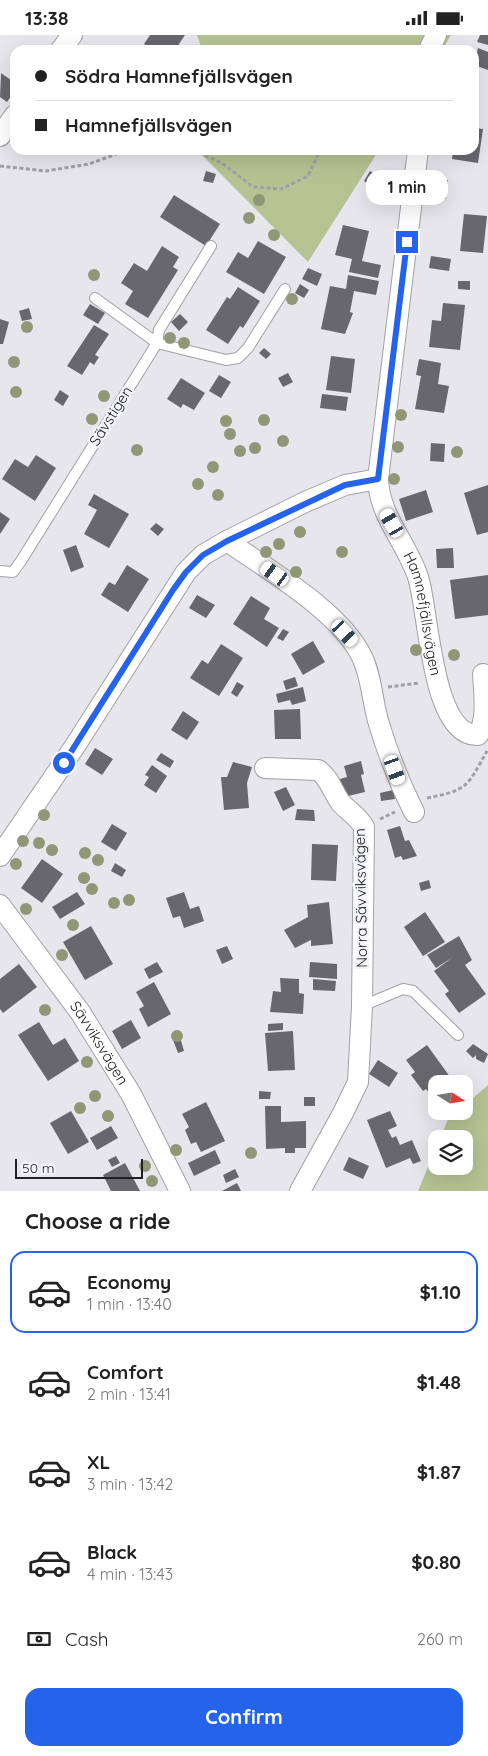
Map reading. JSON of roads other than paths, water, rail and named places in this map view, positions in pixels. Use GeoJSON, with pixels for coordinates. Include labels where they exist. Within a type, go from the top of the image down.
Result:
{"type":"FeatureCollection","features":[{"type":"Feature","properties":{"kind":"street"},"geometry":{"type":"LineString","coordinates":[[0,135],[10,122]]}},
{"type":"Feature","properties":{"kind":"street","name":"Hamnefjällsvägen"},"geometry":{"type":"LineString","coordinates":[[417,155],[378,479],[379,496],[384,511],[399,535],[421,585],[437,681],[450,717],[459,729],[469,735],[478,735],[483,729],[486,717],[483,674]]}},
{"type":"Feature","properties":{"kind":"street"},"geometry":{"type":"LineString","coordinates":[[0,856],[74,746],[177,584],[203,555],[227,541],[345,485],[378,479]]}},
{"type":"Feature","properties":{"kind":"street"},"geometry":{"type":"LineString","coordinates":[[227,541],[305,596],[355,644],[363,658],[379,724],[411,807]]}},
{"type":"Feature","properties":{"kind":"street","name":"Norra Sävviksvägen"},"geometry":{"type":"LineString","coordinates":[[265,768],[318,770],[326,778],[340,802],[359,819],[364,827],[362,1006],[358,1082],[338,1123],[300,1191]]}},
{"type":"Feature","properties":{"kind":"street","name":"Sävviksvägen"},"geometry":{"type":"LineString","coordinates":[[0,905],[80,1012],[131,1094],[180,1191]]}},
{"type":"Feature","properties":{"kind":"lane","name":"Sävstigen"},"geometry":{"type":"LineString","coordinates":[[0,571],[13,572],[21,561],[157,343],[160,330],[210,246]]}},
{"type":"Feature","properties":{"kind":"lane"},"geometry":{"type":"LineString","coordinates":[[95,298],[157,343],[226,360],[238,358],[248,348],[284,289]]}},
{"type":"Feature","properties":{"kind":"lane"},"geometry":{"type":"LineString","coordinates":[[362,1006],[403,989],[413,991],[458,1035]]}}]}
